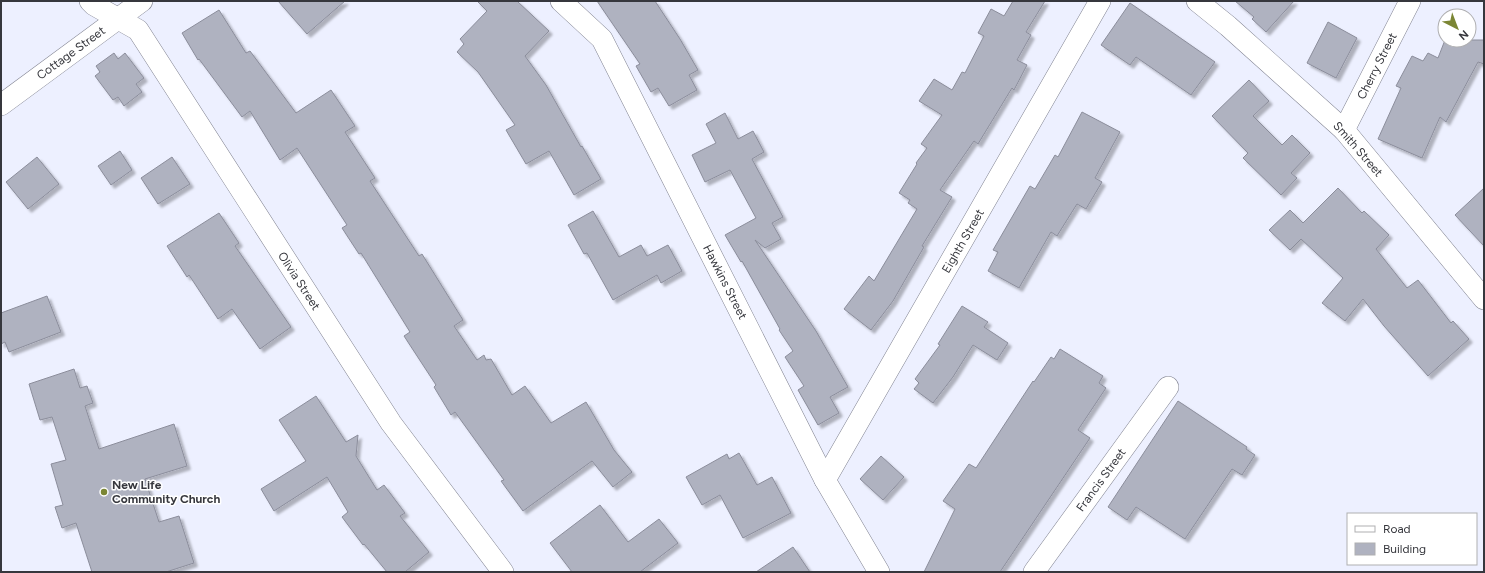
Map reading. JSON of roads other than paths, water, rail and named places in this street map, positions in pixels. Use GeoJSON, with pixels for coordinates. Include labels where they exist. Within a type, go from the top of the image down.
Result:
{"type":"FeatureCollection","features":[{"type":"Feature","properties":{"kind":"street","name":"Olivia Street"},"geometry":{"type":"LineString","coordinates":[[90,1],[94,5],[138,30],[391,423],[503,572]]}},
{"type":"Feature","properties":{"kind":"street","name":"Cottage Street"},"geometry":{"type":"LineString","coordinates":[[1,105],[142,1]]}},
{"type":"Feature","properties":{"kind":"street","name":"Hawkins Street"},"geometry":{"type":"LineString","coordinates":[[561,1],[602,39],[825,480],[879,572]]}},
{"type":"Feature","properties":{"kind":"street","name":"Eighth Street"},"geometry":{"type":"LineString","coordinates":[[825,480],[1100,1]]}},
{"type":"Feature","properties":{"kind":"street","name":"Smith Street"},"geometry":{"type":"LineString","coordinates":[[1197,1],[1228,26],[1344,130],[1484,299]]}},
{"type":"Feature","properties":{"kind":"street","name":"Cherry Street"},"geometry":{"type":"LineString","coordinates":[[1344,130],[1410,1]]}},
{"type":"Feature","properties":{"kind":"street","name":"Francis Street"},"geometry":{"type":"LineString","coordinates":[[1034,572],[1168,387]]}},
{"type":"Feature","properties":{"kind":"place","name":"New Life Community Church"},"geometry":{"type":"Point","coordinates":[104,492]}}]}
